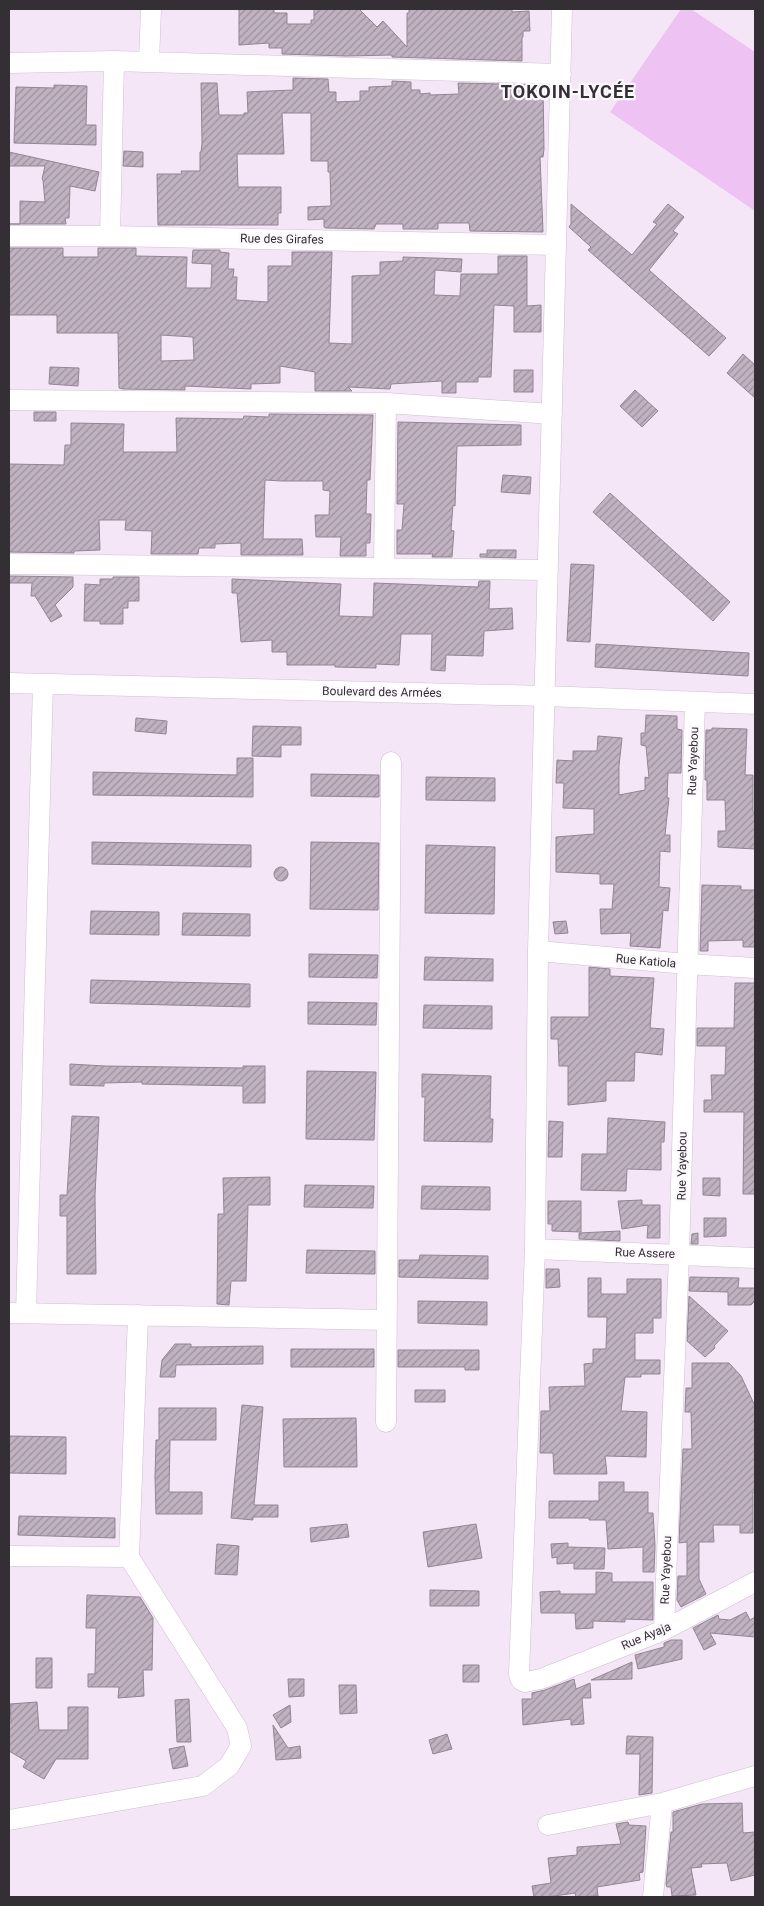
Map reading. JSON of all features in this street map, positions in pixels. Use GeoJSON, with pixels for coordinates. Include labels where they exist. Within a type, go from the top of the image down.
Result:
{"type":"FeatureCollection","features":[{"type":"Feature","properties":{"kind":"street"},"geometry":{"type":"LineString","coordinates":[[150,62],[151,9]]}},
{"type":"Feature","properties":{"kind":"street"},"geometry":{"type":"LineString","coordinates":[[535,1249],[538,951],[562,9]]}},
{"type":"Feature","properties":{"kind":"street"},"geometry":{"type":"LineString","coordinates":[[110,236],[114,61]]}},
{"type":"Feature","properties":{"kind":"street"},"geometry":{"type":"LineString","coordinates":[[9,63],[114,61],[561,74]]}},
{"type":"Feature","properties":{"kind":"street","name":"Rue des Girafes"},"geometry":{"type":"LineString","coordinates":[[9,236],[110,236],[556,245]]}},
{"type":"Feature","properties":{"kind":"street"},"geometry":{"type":"LineString","coordinates":[[9,400],[386,404],[552,414]]}},
{"type":"Feature","properties":{"kind":"street"},"geometry":{"type":"LineString","coordinates":[[384,567],[386,404]]}},
{"type":"Feature","properties":{"kind":"street"},"geometry":{"type":"LineString","coordinates":[[9,564],[548,570]]}},
{"type":"Feature","properties":{"kind":"street","name":"Boulevard des Armées"},"geometry":{"type":"LineString","coordinates":[[9,683],[545,696],[755,704]]}},
{"type":"Feature","properties":{"kind":"street"},"geometry":{"type":"LineString","coordinates":[[43,684],[17,1313],[386,1320]]}},
{"type":"Feature","properties":{"kind":"street","name":"Rue Yayebou"},"geometry":{"type":"LineString","coordinates":[[664,1630],[680,1255],[695,702]]}},
{"type":"Feature","properties":{"kind":"street"},"geometry":{"type":"LineString","coordinates":[[386,1422],[391,762]]}},
{"type":"Feature","properties":{"kind":"street","name":"Rue Katiola"},"geometry":{"type":"LineString","coordinates":[[538,951],[755,968]]}},
{"type":"Feature","properties":{"kind":"street","name":"Rue Assere"},"geometry":{"type":"LineString","coordinates":[[535,1249],[755,1258]]}},
{"type":"Feature","properties":{"kind":"street","name":"Rue Ayaja"},"geometry":{"type":"LineString","coordinates":[[535,1249],[518,1674],[521,1680],[525,1682],[541,1679],[664,1630],[755,1582]]}},
{"type":"Feature","properties":{"kind":"street"},"geometry":{"type":"LineString","coordinates":[[9,1820],[203,1786],[229,1766],[241,1746],[237,1728],[129,1557],[138,1315]]}},
{"type":"Feature","properties":{"kind":"street"},"geometry":{"type":"LineString","coordinates":[[9,1556],[129,1557]]}},
{"type":"Feature","properties":{"kind":"street"},"geometry":{"type":"LineString","coordinates":[[548,1825],[662,1803],[755,1776]]}},
{"type":"Feature","properties":{"kind":"street"},"geometry":{"type":"LineString","coordinates":[[653,1897],[662,1803]]}},
{"type":"Feature","properties":{"kind":"shaded area"},"geometry":{"type":"Polygon","coordinates":[[[681,9],[691,9],[755,52],[755,211],[610,112],[681,9]]]}},
{"type":"Feature","properties":{"kind":"building"},"geometry":{"type":"Polygon","coordinates":[[[239,9],[274,9],[274,13],[287,13],[287,24],[311,24],[311,20],[314,20],[314,9],[359,9],[377,27],[383,21],[407,47],[407,13],[409,13],[409,9],[512,9],[512,12],[529,11],[530,31],[523,31],[522,61],[392,57],[392,55],[282,54],[282,48],[269,48],[269,43],[239,45],[239,9]]]}},
{"type":"Feature","properties":{"kind":"building"},"geometry":{"type":"Polygon","coordinates":[[[293,78],[328,79],[329,92],[336,92],[336,102],[360,101],[360,91],[369,91],[369,87],[392,86],[392,81],[411,82],[411,90],[420,90],[420,94],[430,93],[430,95],[459,94],[458,83],[543,85],[544,149],[543,157],[540,157],[543,232],[470,231],[469,223],[438,223],[438,229],[403,229],[403,224],[376,224],[374,229],[326,228],[324,227],[324,219],[308,220],[308,207],[331,206],[328,161],[311,161],[311,113],[282,113],[284,154],[237,154],[238,187],[281,187],[281,213],[278,213],[278,225],[158,225],[157,174],[182,174],[181,171],[200,171],[202,143],[201,83],[217,83],[219,115],[244,115],[244,113],[248,113],[247,92],[293,90],[293,78]]]}},
{"type":"Feature","properties":{"kind":"building"},"geometry":{"type":"Polygon","coordinates":[[[54,85],[87,86],[86,125],[96,125],[96,145],[14,143],[16,87],[54,88],[54,85]]]}},
{"type":"Feature","properties":{"kind":"building"},"geometry":{"type":"Polygon","coordinates":[[[124,151],[143,152],[143,167],[123,166],[124,151]]]}},
{"type":"Feature","properties":{"kind":"building"},"geometry":{"type":"Polygon","coordinates":[[[9,152],[99,172],[95,191],[70,186],[69,218],[65,218],[66,224],[20,224],[20,201],[45,202],[42,179],[45,166],[9,166],[9,152]]]}},
{"type":"Feature","properties":{"kind":"building"},"geometry":{"type":"Polygon","coordinates":[[[571,204],[632,255],[657,224],[653,222],[668,204],[684,217],[673,231],[678,234],[649,270],[726,338],[709,356],[588,250],[591,247],[569,227],[571,224],[571,204]]]}},
{"type":"Feature","properties":{"kind":"building"},"geometry":{"type":"Polygon","coordinates":[[[9,248],[63,248],[63,257],[98,257],[98,248],[136,248],[136,256],[187,257],[186,288],[211,288],[212,264],[192,263],[193,250],[220,250],[220,252],[229,253],[228,269],[234,269],[233,277],[237,277],[236,300],[268,302],[268,266],[292,266],[292,252],[332,252],[329,343],[352,344],[352,276],[380,275],[380,262],[403,261],[403,257],[462,259],[461,272],[435,270],[434,295],[460,296],[461,274],[498,274],[498,256],[527,256],[527,306],[541,305],[541,332],[514,332],[514,306],[494,305],[491,377],[478,377],[478,382],[456,382],[456,393],[442,393],[442,381],[391,384],[390,389],[348,387],[352,391],[315,391],[315,372],[280,366],[280,383],[251,384],[251,389],[185,386],[185,390],[123,389],[119,388],[118,333],[57,333],[57,315],[9,315],[9,248]],[[161,335],[161,361],[194,360],[193,337],[161,335]]]}},
{"type":"Feature","properties":{"kind":"building"},"geometry":{"type":"Polygon","coordinates":[[[743,354],[755,365],[755,398],[727,373],[743,354]]]}},
{"type":"Feature","properties":{"kind":"building"},"geometry":{"type":"Polygon","coordinates":[[[50,367],[79,368],[78,386],[49,384],[50,367]]]}},
{"type":"Feature","properties":{"kind":"building"},"geometry":{"type":"Polygon","coordinates":[[[514,370],[533,370],[533,392],[514,392],[514,370]]]}},
{"type":"Feature","properties":{"kind":"building"},"geometry":{"type":"Polygon","coordinates":[[[635,390],[658,411],[642,427],[620,406],[635,390]]]}},
{"type":"Feature","properties":{"kind":"building"},"geometry":{"type":"Polygon","coordinates":[[[34,412],[56,412],[56,421],[34,421],[34,412]]]}},
{"type":"Feature","properties":{"kind":"building"},"geometry":{"type":"Polygon","coordinates":[[[269,414],[373,415],[370,480],[367,480],[366,514],[371,514],[370,543],[366,543],[366,556],[340,556],[341,537],[316,537],[315,515],[329,515],[330,491],[323,490],[323,481],[265,480],[263,539],[302,539],[303,555],[241,555],[241,543],[215,544],[215,548],[199,548],[198,554],[151,554],[152,531],[125,530],[126,520],[99,520],[100,550],[74,551],[74,553],[9,552],[9,464],[64,465],[65,445],[71,445],[71,423],[124,424],[123,452],[177,452],[176,418],[243,419],[244,416],[269,417],[269,414]]]}},
{"type":"Feature","properties":{"kind":"building"},"geometry":{"type":"Polygon","coordinates":[[[398,422],[521,425],[521,445],[457,446],[455,506],[453,505],[451,530],[454,531],[452,557],[432,557],[433,554],[397,554],[397,530],[402,530],[404,504],[397,504],[398,422]]]}},
{"type":"Feature","properties":{"kind":"building"},"geometry":{"type":"Polygon","coordinates":[[[503,475],[531,477],[530,494],[501,492],[503,475]]]}},
{"type":"Feature","properties":{"kind":"building"},"geometry":{"type":"Polygon","coordinates":[[[610,493],[730,602],[713,621],[593,512],[610,493]]]}},
{"type":"Feature","properties":{"kind":"building"},"geometry":{"type":"Polygon","coordinates":[[[487,550],[516,550],[516,558],[480,557],[480,554],[487,554],[487,550]]]}},
{"type":"Feature","properties":{"kind":"building"},"geometry":{"type":"Polygon","coordinates":[[[571,564],[594,565],[590,642],[567,641],[571,564]]]}},
{"type":"Feature","properties":{"kind":"building"},"geometry":{"type":"Polygon","coordinates":[[[9,576],[73,577],[73,587],[55,605],[62,616],[51,622],[35,596],[31,596],[32,583],[9,583],[9,576]]]}},
{"type":"Feature","properties":{"kind":"building"},"geometry":{"type":"Polygon","coordinates":[[[113,577],[139,577],[139,601],[128,601],[128,608],[123,608],[123,624],[100,624],[100,621],[84,621],[85,584],[100,585],[100,579],[113,579],[113,577]]]}},
{"type":"Feature","properties":{"kind":"building"},"geometry":{"type":"Polygon","coordinates":[[[232,579],[341,584],[339,616],[373,617],[374,583],[478,587],[479,581],[490,581],[489,609],[512,608],[513,629],[484,631],[483,656],[446,655],[445,671],[431,670],[432,634],[401,634],[399,665],[376,664],[376,668],[335,667],[335,665],[287,665],[287,652],[272,652],[272,640],[241,642],[237,593],[232,593],[232,579]]]}},
{"type":"Feature","properties":{"kind":"building"},"geometry":{"type":"Polygon","coordinates":[[[596,644],[749,653],[748,676],[595,667],[596,644]]]}},
{"type":"Feature","properties":{"kind":"building"},"geometry":{"type":"Polygon","coordinates":[[[646,715],[677,716],[677,729],[682,730],[681,773],[668,773],[667,798],[669,798],[665,835],[670,835],[670,852],[660,851],[659,887],[670,888],[668,911],[663,910],[660,948],[630,946],[631,933],[601,934],[600,909],[612,909],[614,884],[600,884],[600,874],[556,872],[556,837],[594,834],[594,809],[563,808],[564,783],[556,783],[557,760],[573,761],[573,751],[597,751],[598,736],[622,738],[619,766],[619,795],[645,790],[645,777],[649,778],[646,746],[641,745],[641,733],[645,733],[646,715]]]}},
{"type":"Feature","properties":{"kind":"building"},"geometry":{"type":"Polygon","coordinates":[[[136,718],[167,721],[166,734],[135,731],[136,718]]]}},
{"type":"Feature","properties":{"kind":"building"},"geometry":{"type":"Polygon","coordinates":[[[253,726],[301,727],[301,745],[281,745],[281,757],[252,756],[253,726]]]}},
{"type":"Feature","properties":{"kind":"building"},"geometry":{"type":"Polygon","coordinates":[[[712,728],[747,729],[745,775],[753,775],[755,849],[718,847],[718,831],[726,831],[725,800],[707,800],[707,780],[705,780],[706,730],[712,730],[712,728]]]}},
{"type":"Feature","properties":{"kind":"building"},"geometry":{"type":"Polygon","coordinates":[[[237,758],[253,758],[253,797],[93,795],[93,772],[237,775],[237,758]]]}},
{"type":"Feature","properties":{"kind":"building"},"geometry":{"type":"Polygon","coordinates":[[[311,774],[379,775],[379,797],[311,796],[311,774]]]}},
{"type":"Feature","properties":{"kind":"building"},"geometry":{"type":"Polygon","coordinates":[[[426,777],[495,778],[495,801],[426,800],[426,777]]]}},
{"type":"Feature","properties":{"kind":"building"},"geometry":{"type":"Polygon","coordinates":[[[92,842],[251,845],[251,867],[92,864],[92,842]]]}},
{"type":"Feature","properties":{"kind":"building"},"geometry":{"type":"Polygon","coordinates":[[[311,842],[379,843],[378,910],[310,909],[311,842]]]}},
{"type":"Feature","properties":{"kind":"building"},"geometry":{"type":"Polygon","coordinates":[[[426,845],[495,847],[494,914],[425,913],[426,845]]]}},
{"type":"Feature","properties":{"kind":"building"},"geometry":{"type":"Polygon","coordinates":[[[278,867],[284,867],[288,874],[284,881],[278,881],[274,877],[274,871],[278,867]]]}},
{"type":"Feature","properties":{"kind":"building"},"geometry":{"type":"Polygon","coordinates":[[[702,885],[741,886],[741,890],[755,890],[755,947],[743,947],[743,940],[708,941],[708,951],[700,951],[702,885]]]}},
{"type":"Feature","properties":{"kind":"building"},"geometry":{"type":"Polygon","coordinates":[[[91,911],[159,912],[159,935],[90,934],[91,911]]]}},
{"type":"Feature","properties":{"kind":"building"},"geometry":{"type":"Polygon","coordinates":[[[183,913],[250,914],[250,936],[182,935],[183,913]]]}},
{"type":"Feature","properties":{"kind":"building"},"geometry":{"type":"Polygon","coordinates":[[[566,921],[568,933],[555,934],[553,922],[566,921]]]}},
{"type":"Feature","properties":{"kind":"building"},"geometry":{"type":"Polygon","coordinates":[[[309,954],[378,955],[377,978],[309,977],[309,954]]]}},
{"type":"Feature","properties":{"kind":"building"},"geometry":{"type":"Polygon","coordinates":[[[425,957],[493,959],[493,981],[424,980],[425,957]]]}},
{"type":"Feature","properties":{"kind":"building"},"geometry":{"type":"Polygon","coordinates":[[[589,967],[610,969],[610,976],[654,978],[650,1028],[664,1029],[662,1055],[635,1052],[634,1081],[606,1081],[606,1101],[568,1105],[568,1066],[559,1066],[558,1039],[551,1039],[551,1017],[589,1017],[589,967]]]}},
{"type":"Feature","properties":{"kind":"building"},"geometry":{"type":"Polygon","coordinates":[[[91,980],[250,984],[250,1007],[90,1003],[91,980]]]}},
{"type":"Feature","properties":{"kind":"building"},"geometry":{"type":"Polygon","coordinates":[[[735,983],[755,983],[755,1194],[743,1194],[744,1112],[704,1112],[704,1100],[712,1100],[711,1075],[725,1075],[726,1046],[697,1046],[697,1028],[734,1028],[735,983]]]}},
{"type":"Feature","properties":{"kind":"building"},"geometry":{"type":"Polygon","coordinates":[[[308,1002],[377,1003],[376,1025],[308,1024],[308,1002]]]}},
{"type":"Feature","properties":{"kind":"building"},"geometry":{"type":"Polygon","coordinates":[[[424,1005],[492,1006],[492,1029],[423,1028],[424,1005]]]}},
{"type":"Feature","properties":{"kind":"building"},"geometry":{"type":"Polygon","coordinates":[[[70,1064],[243,1068],[243,1066],[265,1066],[265,1103],[243,1103],[243,1086],[142,1084],[142,1082],[104,1083],[104,1086],[70,1085],[70,1064]]]}},
{"type":"Feature","properties":{"kind":"building"},"geometry":{"type":"Polygon","coordinates":[[[307,1071],[376,1072],[374,1140],[306,1139],[307,1071]]]}},
{"type":"Feature","properties":{"kind":"building"},"geometry":{"type":"Polygon","coordinates":[[[422,1074],[491,1076],[490,1119],[493,1119],[492,1142],[424,1141],[425,1097],[422,1097],[422,1074]]]}},
{"type":"Feature","properties":{"kind":"building"},"geometry":{"type":"Polygon","coordinates":[[[72,1116],[99,1117],[95,1195],[96,1274],[67,1274],[67,1216],[60,1216],[60,1195],[67,1195],[72,1116]]]}},
{"type":"Feature","properties":{"kind":"building"},"geometry":{"type":"Polygon","coordinates":[[[608,1118],[665,1122],[664,1142],[661,1142],[661,1170],[627,1169],[626,1191],[581,1190],[582,1154],[607,1154],[608,1118]]]}},
{"type":"Feature","properties":{"kind":"building"},"geometry":{"type":"Polygon","coordinates":[[[549,1121],[563,1122],[562,1157],[548,1157],[549,1121]]]}},
{"type":"Feature","properties":{"kind":"building"},"geometry":{"type":"Polygon","coordinates":[[[270,1177],[270,1205],[248,1205],[246,1281],[231,1281],[229,1305],[217,1304],[218,1214],[224,1214],[223,1178],[270,1177]]]}},
{"type":"Feature","properties":{"kind":"building"},"geometry":{"type":"Polygon","coordinates":[[[703,1178],[720,1178],[720,1196],[703,1195],[703,1178]]]}},
{"type":"Feature","properties":{"kind":"building"},"geometry":{"type":"Polygon","coordinates":[[[305,1185],[374,1186],[373,1208],[304,1207],[305,1185]]]}},
{"type":"Feature","properties":{"kind":"building"},"geometry":{"type":"Polygon","coordinates":[[[422,1186],[490,1187],[490,1210],[421,1209],[422,1186]]]}},
{"type":"Feature","properties":{"kind":"building"},"geometry":{"type":"Polygon","coordinates":[[[642,1200],[642,1205],[660,1205],[660,1238],[647,1238],[648,1225],[622,1229],[618,1201],[642,1200]]]}},
{"type":"Feature","properties":{"kind":"building"},"geometry":{"type":"Polygon","coordinates":[[[548,1201],[581,1201],[581,1232],[552,1231],[552,1224],[548,1224],[548,1201]]]}},
{"type":"Feature","properties":{"kind":"building"},"geometry":{"type":"Polygon","coordinates":[[[704,1218],[726,1218],[726,1236],[704,1237],[704,1218]]]}},
{"type":"Feature","properties":{"kind":"building"},"geometry":{"type":"Polygon","coordinates":[[[620,1231],[620,1241],[579,1239],[579,1233],[620,1231]]]}},
{"type":"Feature","properties":{"kind":"building"},"geometry":{"type":"Polygon","coordinates":[[[698,1233],[698,1244],[691,1244],[692,1234],[698,1233]]]}},
{"type":"Feature","properties":{"kind":"building"},"geometry":{"type":"Polygon","coordinates":[[[307,1250],[375,1251],[375,1274],[306,1273],[307,1250]]]}},
{"type":"Feature","properties":{"kind":"building"},"geometry":{"type":"Polygon","coordinates":[[[420,1255],[488,1256],[488,1279],[399,1277],[399,1260],[419,1260],[420,1255]]]}},
{"type":"Feature","properties":{"kind":"building"},"geometry":{"type":"Polygon","coordinates":[[[546,1269],[559,1269],[560,1287],[546,1288],[546,1269]]]}},
{"type":"Feature","properties":{"kind":"building"},"geometry":{"type":"Polygon","coordinates":[[[690,1277],[739,1278],[738,1288],[755,1288],[755,1301],[751,1305],[728,1305],[728,1292],[689,1291],[690,1277]]]}},
{"type":"Feature","properties":{"kind":"building"},"geometry":{"type":"Polygon","coordinates":[[[588,1278],[601,1278],[601,1294],[627,1294],[627,1279],[661,1279],[661,1318],[653,1318],[653,1333],[635,1333],[635,1360],[660,1360],[660,1374],[641,1374],[641,1377],[625,1377],[621,1411],[647,1412],[646,1457],[605,1456],[607,1474],[554,1474],[553,1453],[540,1453],[541,1411],[550,1411],[549,1387],[585,1386],[584,1364],[593,1363],[593,1349],[606,1349],[607,1317],[588,1317],[588,1278]]]}},
{"type":"Feature","properties":{"kind":"building"},"geometry":{"type":"Polygon","coordinates":[[[689,1296],[728,1331],[714,1346],[715,1348],[705,1357],[687,1341],[689,1296]]]}},
{"type":"Feature","properties":{"kind":"building"},"geometry":{"type":"Polygon","coordinates":[[[418,1301],[487,1302],[487,1325],[418,1323],[418,1301]]]}},
{"type":"Feature","properties":{"kind":"building"},"geometry":{"type":"Polygon","coordinates":[[[175,1344],[191,1344],[191,1347],[263,1346],[263,1364],[176,1365],[175,1377],[160,1377],[162,1360],[175,1344]]]}},
{"type":"Feature","properties":{"kind":"building"},"geometry":{"type":"Polygon","coordinates":[[[291,1349],[374,1349],[374,1367],[291,1367],[291,1349]]]}},
{"type":"Feature","properties":{"kind":"building"},"geometry":{"type":"Polygon","coordinates":[[[398,1350],[479,1350],[479,1370],[465,1370],[465,1367],[398,1367],[398,1350]]]}},
{"type":"Feature","properties":{"kind":"building"},"geometry":{"type":"Polygon","coordinates":[[[692,1363],[729,1363],[741,1376],[755,1406],[755,1492],[753,1492],[753,1533],[740,1533],[740,1525],[713,1525],[714,1542],[699,1542],[699,1579],[706,1594],[681,1607],[677,1600],[678,1576],[687,1576],[687,1542],[679,1543],[683,1449],[692,1449],[691,1412],[685,1412],[686,1388],[692,1388],[692,1363]]]}},
{"type":"Feature","properties":{"kind":"building"},"geometry":{"type":"Polygon","coordinates":[[[415,1390],[445,1390],[445,1402],[415,1402],[415,1390]]]}},
{"type":"Feature","properties":{"kind":"building"},"geometry":{"type":"Polygon","coordinates":[[[242,1405],[263,1407],[254,1505],[278,1505],[278,1517],[253,1517],[253,1520],[231,1518],[242,1405]]]}},
{"type":"Feature","properties":{"kind":"building"},"geometry":{"type":"Polygon","coordinates":[[[159,1408],[216,1408],[216,1440],[170,1440],[169,1492],[202,1492],[202,1514],[156,1514],[156,1440],[159,1440],[159,1408]]]}},
{"type":"Feature","properties":{"kind":"building"},"geometry":{"type":"Polygon","coordinates":[[[356,1418],[357,1467],[284,1467],[283,1419],[356,1418]]]}},
{"type":"Feature","properties":{"kind":"building"},"geometry":{"type":"Polygon","coordinates":[[[9,1436],[66,1437],[66,1474],[9,1473],[9,1436]]]}},
{"type":"Feature","properties":{"kind":"building"},"geometry":{"type":"Polygon","coordinates":[[[599,1482],[624,1482],[624,1492],[648,1492],[648,1513],[653,1513],[654,1572],[643,1572],[643,1547],[608,1549],[606,1520],[549,1518],[549,1501],[599,1501],[599,1482]]]}},
{"type":"Feature","properties":{"kind":"building"},"geometry":{"type":"Polygon","coordinates":[[[19,1516],[115,1518],[115,1538],[18,1535],[19,1516]]]}},
{"type":"Feature","properties":{"kind":"building"},"geometry":{"type":"Polygon","coordinates":[[[347,1524],[349,1537],[311,1542],[310,1528],[347,1524]]]}},
{"type":"Feature","properties":{"kind":"building"},"geometry":{"type":"Polygon","coordinates":[[[476,1524],[482,1558],[428,1567],[423,1532],[476,1524]]]}},
{"type":"Feature","properties":{"kind":"building"},"geometry":{"type":"Polygon","coordinates":[[[568,1543],[568,1547],[605,1548],[604,1569],[574,1569],[574,1563],[557,1564],[557,1557],[552,1558],[551,1544],[568,1543]]]}},
{"type":"Feature","properties":{"kind":"building"},"geometry":{"type":"Polygon","coordinates":[[[217,1544],[239,1546],[237,1575],[215,1574],[217,1544]]]}},
{"type":"Feature","properties":{"kind":"building"},"geometry":{"type":"Polygon","coordinates":[[[596,1572],[612,1573],[612,1582],[653,1582],[653,1620],[625,1619],[625,1622],[593,1621],[593,1628],[576,1629],[575,1613],[541,1613],[540,1592],[560,1591],[560,1594],[596,1594],[596,1572]]]}},
{"type":"Feature","properties":{"kind":"building"},"geometry":{"type":"Polygon","coordinates":[[[430,1590],[479,1591],[479,1606],[430,1606],[430,1590]]]}},
{"type":"Feature","properties":{"kind":"building"},"geometry":{"type":"Polygon","coordinates":[[[87,1595],[140,1597],[153,1618],[152,1670],[143,1670],[144,1696],[118,1698],[119,1687],[88,1687],[88,1674],[95,1674],[96,1628],[86,1628],[87,1595]]]}},
{"type":"Feature","properties":{"kind":"building"},"geometry":{"type":"Polygon","coordinates":[[[746,1612],[750,1620],[755,1617],[755,1637],[710,1633],[716,1644],[704,1650],[693,1628],[718,1615],[719,1619],[730,1620],[746,1612]]]}},
{"type":"Feature","properties":{"kind":"building"},"geometry":{"type":"Polygon","coordinates":[[[671,1640],[682,1640],[682,1659],[638,1669],[635,1655],[664,1647],[664,1643],[671,1640]]]}},
{"type":"Feature","properties":{"kind":"building"},"geometry":{"type":"Polygon","coordinates":[[[36,1658],[52,1658],[52,1688],[36,1688],[36,1658]]]}},
{"type":"Feature","properties":{"kind":"building"},"geometry":{"type":"Polygon","coordinates":[[[632,1662],[632,1679],[591,1680],[632,1662]]]}},
{"type":"Feature","properties":{"kind":"building"},"geometry":{"type":"Polygon","coordinates":[[[463,1665],[479,1665],[479,1682],[463,1682],[463,1665]]]}},
{"type":"Feature","properties":{"kind":"building"},"geometry":{"type":"Polygon","coordinates":[[[288,1679],[304,1679],[304,1696],[289,1697],[288,1679]]]}},
{"type":"Feature","properties":{"kind":"building"},"geometry":{"type":"Polygon","coordinates":[[[574,1679],[576,1689],[590,1683],[591,1698],[582,1698],[584,1724],[571,1725],[571,1719],[523,1725],[522,1699],[532,1699],[532,1693],[574,1679]]]}},
{"type":"Feature","properties":{"kind":"building"},"geometry":{"type":"Polygon","coordinates":[[[339,1685],[356,1685],[357,1713],[340,1714],[339,1685]]]}},
{"type":"Feature","properties":{"kind":"building"},"geometry":{"type":"Polygon","coordinates":[[[189,1699],[191,1742],[177,1742],[175,1700],[189,1699]]]}},
{"type":"Feature","properties":{"kind":"building"},"geometry":{"type":"Polygon","coordinates":[[[37,1702],[39,1730],[68,1730],[68,1707],[88,1707],[88,1759],[56,1759],[44,1779],[23,1767],[26,1761],[9,1751],[10,1704],[37,1702]]]}},
{"type":"Feature","properties":{"kind":"building"},"geometry":{"type":"Polygon","coordinates":[[[290,1705],[291,1722],[281,1728],[273,1715],[290,1705]]]}},
{"type":"Feature","properties":{"kind":"building"},"geometry":{"type":"Polygon","coordinates":[[[273,1725],[288,1748],[300,1746],[301,1758],[276,1760],[273,1725]]]}},
{"type":"Feature","properties":{"kind":"building"},"geometry":{"type":"Polygon","coordinates":[[[447,1734],[452,1749],[433,1754],[429,1740],[447,1734]]]}},
{"type":"Feature","properties":{"kind":"building"},"geometry":{"type":"Polygon","coordinates":[[[627,1736],[653,1737],[652,1793],[639,1795],[640,1754],[626,1754],[627,1736]]]}},
{"type":"Feature","properties":{"kind":"building"},"geometry":{"type":"Polygon","coordinates":[[[184,1746],[188,1766],[173,1769],[169,1749],[184,1746]]]}},
{"type":"Feature","properties":{"kind":"building"},"geometry":{"type":"Polygon","coordinates":[[[742,1803],[743,1833],[755,1832],[755,1875],[731,1881],[727,1863],[701,1864],[702,1867],[691,1868],[696,1895],[672,1896],[671,1887],[667,1887],[666,1884],[671,1832],[673,1832],[673,1812],[702,1804],[742,1803]]]}},
{"type":"Feature","properties":{"kind":"building"},"geometry":{"type":"Polygon","coordinates":[[[628,1822],[629,1825],[646,1826],[643,1872],[639,1873],[640,1880],[597,1887],[598,1896],[576,1897],[575,1893],[534,1897],[532,1886],[551,1883],[548,1858],[577,1855],[577,1847],[621,1844],[616,1824],[628,1822]]]}},
{"type":"Feature","properties":{"kind":"district","name":"TOKOIN-LYCÉE"},"geometry":{"type":"Point","coordinates":[568,92]}}]}
